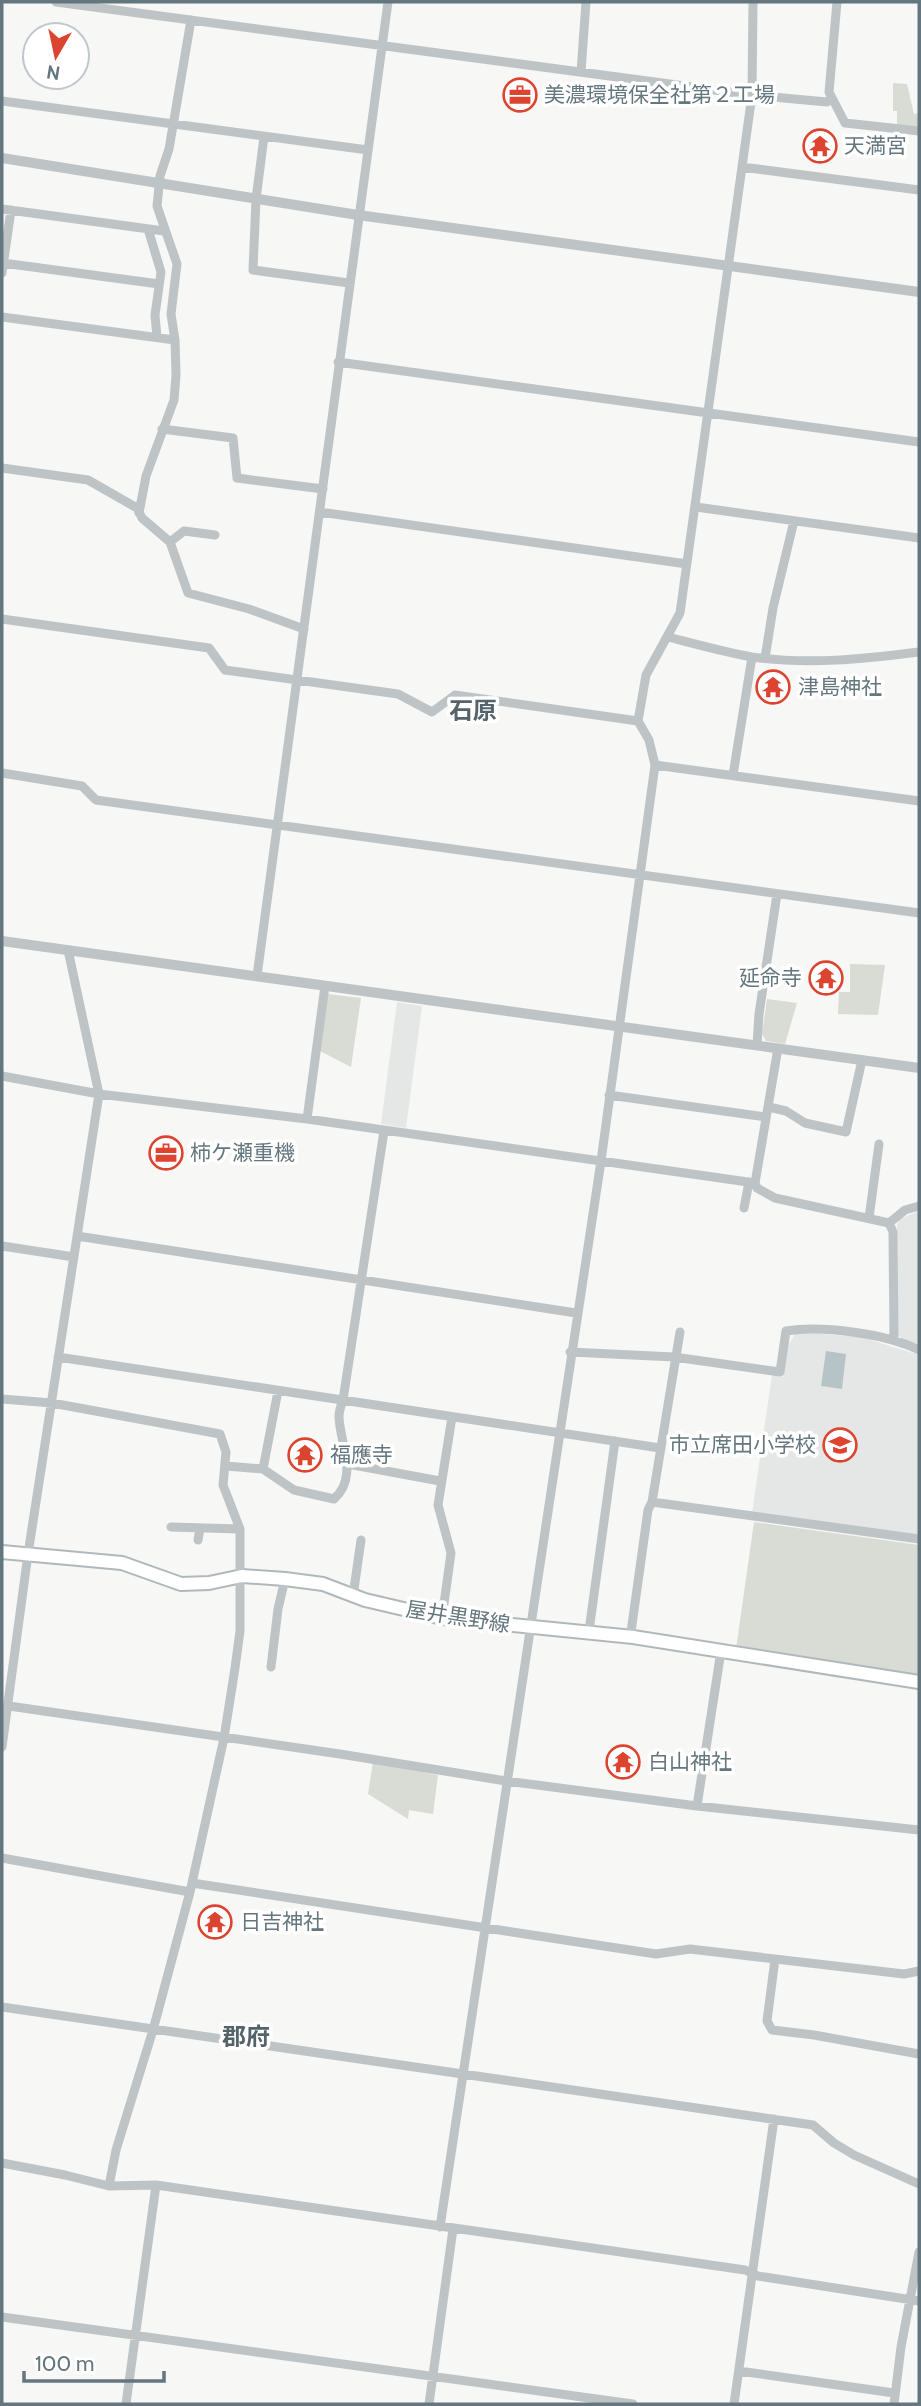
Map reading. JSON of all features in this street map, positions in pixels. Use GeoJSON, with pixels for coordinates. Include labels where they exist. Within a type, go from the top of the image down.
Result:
{"type":"FeatureCollection","features":[{"type":"Feature","properties":{"kind":"main road","name":"屋井黒野線"},"geometry":{"type":"LineString","coordinates":[[2,1552],[122,1563],[181,1584],[209,1583],[242,1576],[323,1584],[354,1596],[442,1618],[589,1631],[919,1682]]}},
{"type":"Feature","properties":{"kind":"street"},"geometry":{"type":"LineString","coordinates":[[56,2],[752,95],[827,102],[832,98]]}},
{"type":"Feature","properties":{"kind":"street"},"geometry":{"type":"LineString","coordinates":[[257,976],[388,2]]}},
{"type":"Feature","properties":{"kind":"street"},"geometry":{"type":"LineString","coordinates":[[581,72],[586,2]]}},
{"type":"Feature","properties":{"kind":"street"},"geometry":{"type":"LineString","coordinates":[[440,2227],[570,1352],[601,1161],[655,765],[649,740],[638,721],[646,675],[680,613],[696,507],[752,95],[753,2]]}},
{"type":"Feature","properties":{"kind":"street"},"geometry":{"type":"LineString","coordinates":[[837,2],[829,92],[845,123],[919,131]]}},
{"type":"Feature","properties":{"kind":"street"},"geometry":{"type":"LineString","coordinates":[[139,513],[146,476],[174,400],[175,340],[171,314],[177,264],[156,206],[191,20]]}},
{"type":"Feature","properties":{"kind":"street"},"geometry":{"type":"LineString","coordinates":[[2,101],[368,150]]}},
{"type":"Feature","properties":{"kind":"street"},"geometry":{"type":"LineString","coordinates":[[264,137],[256,200],[253,270],[349,283]]}},
{"type":"Feature","properties":{"kind":"street"},"geometry":{"type":"LineString","coordinates":[[2,158],[358,215],[919,292]]}},
{"type":"Feature","properties":{"kind":"street"},"geometry":{"type":"LineString","coordinates":[[742,167],[919,190]]}},
{"type":"Feature","properties":{"kind":"street"},"geometry":{"type":"LineString","coordinates":[[2,273],[6,209],[164,231]]}},
{"type":"Feature","properties":{"kind":"street"},"geometry":{"type":"LineString","coordinates":[[148,229],[161,272],[155,315],[157,337]]}},
{"type":"Feature","properties":{"kind":"street"},"geometry":{"type":"LineString","coordinates":[[3,263],[159,284]]}},
{"type":"Feature","properties":{"kind":"street"},"geometry":{"type":"LineString","coordinates":[[2,317],[175,340]]}},
{"type":"Feature","properties":{"kind":"street"},"geometry":{"type":"LineString","coordinates":[[338,362],[919,442]]}},
{"type":"Feature","properties":{"kind":"street"},"geometry":{"type":"LineString","coordinates":[[162,429],[233,438],[237,478],[324,489]]}},
{"type":"Feature","properties":{"kind":"street"},"geometry":{"type":"LineString","coordinates":[[2,468],[89,480],[137,508],[170,542],[188,593],[249,609],[304,629]]}},
{"type":"Feature","properties":{"kind":"street"},"geometry":{"type":"LineString","coordinates":[[696,507],[919,538]]}},
{"type":"Feature","properties":{"kind":"street"},"geometry":{"type":"LineString","coordinates":[[320,512],[687,564]]}},
{"type":"Feature","properties":{"kind":"street"},"geometry":{"type":"LineString","coordinates":[[765,658],[773,608],[794,521]]}},
{"type":"Feature","properties":{"kind":"street"},"geometry":{"type":"LineString","coordinates":[[170,542],[184,531],[215,535]]}},
{"type":"Feature","properties":{"kind":"street"},"geometry":{"type":"LineString","coordinates":[[2,619],[209,648],[225,670],[398,694],[432,712],[455,695],[638,721]]}},
{"type":"Feature","properties":{"kind":"street"},"geometry":{"type":"LineString","coordinates":[[667,637],[765,658],[850,661],[919,652]]}},
{"type":"Feature","properties":{"kind":"street"},"geometry":{"type":"LineString","coordinates":[[733,775],[752,657]]}},
{"type":"Feature","properties":{"kind":"street"},"geometry":{"type":"LineString","coordinates":[[655,765],[919,801]]}},
{"type":"Feature","properties":{"kind":"street"},"geometry":{"type":"LineString","coordinates":[[2,774],[82,786],[96,800],[919,913]]}},
{"type":"Feature","properties":{"kind":"street"},"geometry":{"type":"LineString","coordinates":[[757,1045],[777,894]]}},
{"type":"Feature","properties":{"kind":"street"},"geometry":{"type":"LineString","coordinates":[[2,941],[919,1068]]}},
{"type":"Feature","properties":{"kind":"street"},"geometry":{"type":"LineString","coordinates":[[2,1746],[28,1554],[99,1094],[68,950]]}},
{"type":"Feature","properties":{"kind":"street"},"geometry":{"type":"LineString","coordinates":[[307,1119],[326,986]]}},
{"type":"Feature","properties":{"kind":"street"},"geometry":{"type":"LineString","coordinates":[[744,1208],[752,1183],[778,1048]]}},
{"type":"Feature","properties":{"kind":"street"},"geometry":{"type":"LineString","coordinates":[[610,1095],[767,1112],[786,1111],[806,1123],[846,1132],[862,1060]]}},
{"type":"Feature","properties":{"kind":"street"},"geometry":{"type":"LineString","coordinates":[[2,1076],[99,1094],[307,1119],[687,1172],[752,1183],[775,1198],[889,1223]]}},
{"type":"Feature","properties":{"kind":"street"},"geometry":{"type":"LineString","coordinates":[[226,1466],[263,1468],[294,1490],[334,1499],[342,1492],[348,1464],[339,1415],[384,1131]]}},
{"type":"Feature","properties":{"kind":"street"},"geometry":{"type":"LineString","coordinates":[[869,1218],[880,1144]]}},
{"type":"Feature","properties":{"kind":"street"},"geometry":{"type":"LineString","coordinates":[[889,1223],[905,1210],[919,1206]]}},
{"type":"Feature","properties":{"kind":"street"},"geometry":{"type":"LineString","coordinates":[[889,1223],[893,1232],[894,1340]]}},
{"type":"Feature","properties":{"kind":"street"},"geometry":{"type":"LineString","coordinates":[[77,1236],[576,1313]]}},
{"type":"Feature","properties":{"kind":"street"},"geometry":{"type":"LineString","coordinates":[[2,1246],[74,1257]]}},
{"type":"Feature","properties":{"kind":"street"},"geometry":{"type":"LineString","coordinates":[[570,1352],[674,1357],[780,1372],[786,1331],[805,1328],[871,1335],[919,1350]]}},
{"type":"Feature","properties":{"kind":"street"},"geometry":{"type":"LineString","coordinates":[[633,1637],[631,1632],[646,1524],[680,1332]]}},
{"type":"Feature","properties":{"kind":"street"},"geometry":{"type":"LineString","coordinates":[[58,1357],[660,1448]]}},
{"type":"Feature","properties":{"kind":"street"},"geometry":{"type":"LineString","coordinates":[[263,1468],[278,1391]]}},
{"type":"Feature","properties":{"kind":"street"},"geometry":{"type":"LineString","coordinates":[[2,1399],[52,1404],[220,1434],[226,1452],[223,1485],[240,1529],[240,1631],[224,1738],[191,1887],[153,2030],[116,2150],[109,2186]]}},
{"type":"Feature","properties":{"kind":"street"},"geometry":{"type":"LineString","coordinates":[[442,1618],[451,1553],[438,1505],[452,1417]]}},
{"type":"Feature","properties":{"kind":"street"},"geometry":{"type":"LineString","coordinates":[[589,1631],[615,1441]]}},
{"type":"Feature","properties":{"kind":"street"},"geometry":{"type":"LineString","coordinates":[[348,1464],[440,1481]]}},
{"type":"Feature","properties":{"kind":"street"},"geometry":{"type":"LineString","coordinates":[[652,1502],[919,1539]]}},
{"type":"Feature","properties":{"kind":"street"},"geometry":{"type":"LineString","coordinates":[[171,1527],[240,1529]]}},
{"type":"Feature","properties":{"kind":"street"},"geometry":{"type":"LineString","coordinates":[[198,1540],[200,1528]]}},
{"type":"Feature","properties":{"kind":"street"},"geometry":{"type":"LineString","coordinates":[[354,1596],[361,1540]]}},
{"type":"Feature","properties":{"kind":"street"},"geometry":{"type":"LineString","coordinates":[[271,1667],[278,1609],[285,1579]]}},
{"type":"Feature","properties":{"kind":"street"},"geometry":{"type":"LineString","coordinates":[[697,1806],[721,1651]]}},
{"type":"Feature","properties":{"kind":"street"},"geometry":{"type":"LineString","coordinates":[[6,1712],[224,1738],[506,1781],[697,1806],[919,1830]]}},
{"type":"Feature","properties":{"kind":"street"},"geometry":{"type":"LineString","coordinates":[[2,1858],[656,1954],[690,1950],[904,1974],[919,1970]]}},
{"type":"Feature","properties":{"kind":"street"},"geometry":{"type":"LineString","coordinates":[[775,1959],[767,2021],[772,2030],[919,2054]]}},
{"type":"Feature","properties":{"kind":"street"},"geometry":{"type":"LineString","coordinates":[[2,2007],[813,2125],[834,2143],[855,2155],[919,2184]]}},
{"type":"Feature","properties":{"kind":"street"},"geometry":{"type":"LineString","coordinates":[[734,2404],[774,2119]]}},
{"type":"Feature","properties":{"kind":"street"},"geometry":{"type":"LineString","coordinates":[[2,2163],[109,2186],[156,2185],[453,2230],[745,2270],[771,2278],[915,2301]]}},
{"type":"Feature","properties":{"kind":"street"},"geometry":{"type":"LineString","coordinates":[[126,2404],[156,2185]]}},
{"type":"Feature","properties":{"kind":"street"},"geometry":{"type":"LineString","coordinates":[[429,2404],[453,2230]]}},
{"type":"Feature","properties":{"kind":"street"},"geometry":{"type":"LineString","coordinates":[[894,2404],[894,2393],[915,2301],[919,2252]]}},
{"type":"Feature","properties":{"kind":"street"},"geometry":{"type":"LineString","coordinates":[[2,2317],[633,2404]]}},
{"type":"Feature","properties":{"kind":"street"},"geometry":{"type":"LineString","coordinates":[[739,2371],[894,2393]]}},
{"type":"Feature","properties":{"kind":"shaded area"},"geometry":{"type":"Polygon","coordinates":[[[893,83],[907,84],[914,114],[919,113],[919,128],[897,125],[897,111],[893,111],[893,83]]]}},
{"type":"Feature","properties":{"kind":"shaded area"},"geometry":{"type":"Polygon","coordinates":[[[850,964],[885,965],[878,1015],[838,1014],[839,992],[850,992],[850,964]]]}},
{"type":"Feature","properties":{"kind":"shaded area"},"geometry":{"type":"Polygon","coordinates":[[[328,994],[361,998],[351,1067],[320,1051],[328,994]]]}},
{"type":"Feature","properties":{"kind":"shaded area"},"geometry":{"type":"Polygon","coordinates":[[[767,999],[797,1003],[785,1044],[766,1041],[762,1034],[767,999]]]}},
{"type":"Feature","properties":{"kind":"shaded area"},"geometry":{"type":"Polygon","coordinates":[[[397,1002],[422,1006],[406,1128],[381,1124],[397,1002]]]}},
{"type":"Feature","properties":{"kind":"shaded area"},"geometry":{"type":"Polygon","coordinates":[[[919,1211],[919,1344],[902,1340],[898,1334],[897,1225],[900,1219],[919,1211]]]}},
{"type":"Feature","properties":{"kind":"shaded area","name":"市立席田小学校"},"geometry":{"type":"Polygon","coordinates":[[[796,1332],[861,1337],[919,1355],[919,1535],[752,1513],[772,1375],[783,1377],[788,1346],[796,1332]]]}},
{"type":"Feature","properties":{"kind":"shaded area"},"geometry":{"type":"Polygon","coordinates":[[[826,1351],[846,1354],[842,1389],[821,1386],[826,1351]]]}},
{"type":"Feature","properties":{"kind":"shaded area"},"geometry":{"type":"Polygon","coordinates":[[[754,1522],[919,1545],[919,1677],[736,1649],[754,1522]]]}},
{"type":"Feature","properties":{"kind":"shaded area"},"geometry":{"type":"Polygon","coordinates":[[[373,1762],[438,1775],[433,1814],[409,1810],[408,1819],[368,1794],[373,1762]]]}},
{"type":"Feature","properties":{"kind":"place","name":"美濃環境保全社第２工場"},"geometry":{"type":"Point","coordinates":[520,95]}},
{"type":"Feature","properties":{"kind":"place","name":"天満宮"},"geometry":{"type":"Point","coordinates":[820,146]}},
{"type":"Feature","properties":{"kind":"place","name":"津島神社"},"geometry":{"type":"Point","coordinates":[773,687]}},
{"type":"Feature","properties":{"kind":"place","name":"延命寺"},"geometry":{"type":"Point","coordinates":[826,978]}},
{"type":"Feature","properties":{"kind":"place","name":"柿ケ瀬重機"},"geometry":{"type":"Point","coordinates":[166,1153]}},
{"type":"Feature","properties":{"kind":"place","name":"市立席田小学校"},"geometry":{"type":"Point","coordinates":[840,1445]}},
{"type":"Feature","properties":{"kind":"place","name":"福應寺"},"geometry":{"type":"Point","coordinates":[305,1455]}},
{"type":"Feature","properties":{"kind":"place","name":"白山神社"},"geometry":{"type":"Point","coordinates":[623,1762]}},
{"type":"Feature","properties":{"kind":"place","name":"日吉神社"},"geometry":{"type":"Point","coordinates":[215,1922]}},
{"type":"Feature","properties":{"kind":"district","name":"石原"},"geometry":{"type":"Point","coordinates":[473,711]}},
{"type":"Feature","properties":{"kind":"district","name":"郡府"},"geometry":{"type":"Point","coordinates":[246,2037]}}]}
